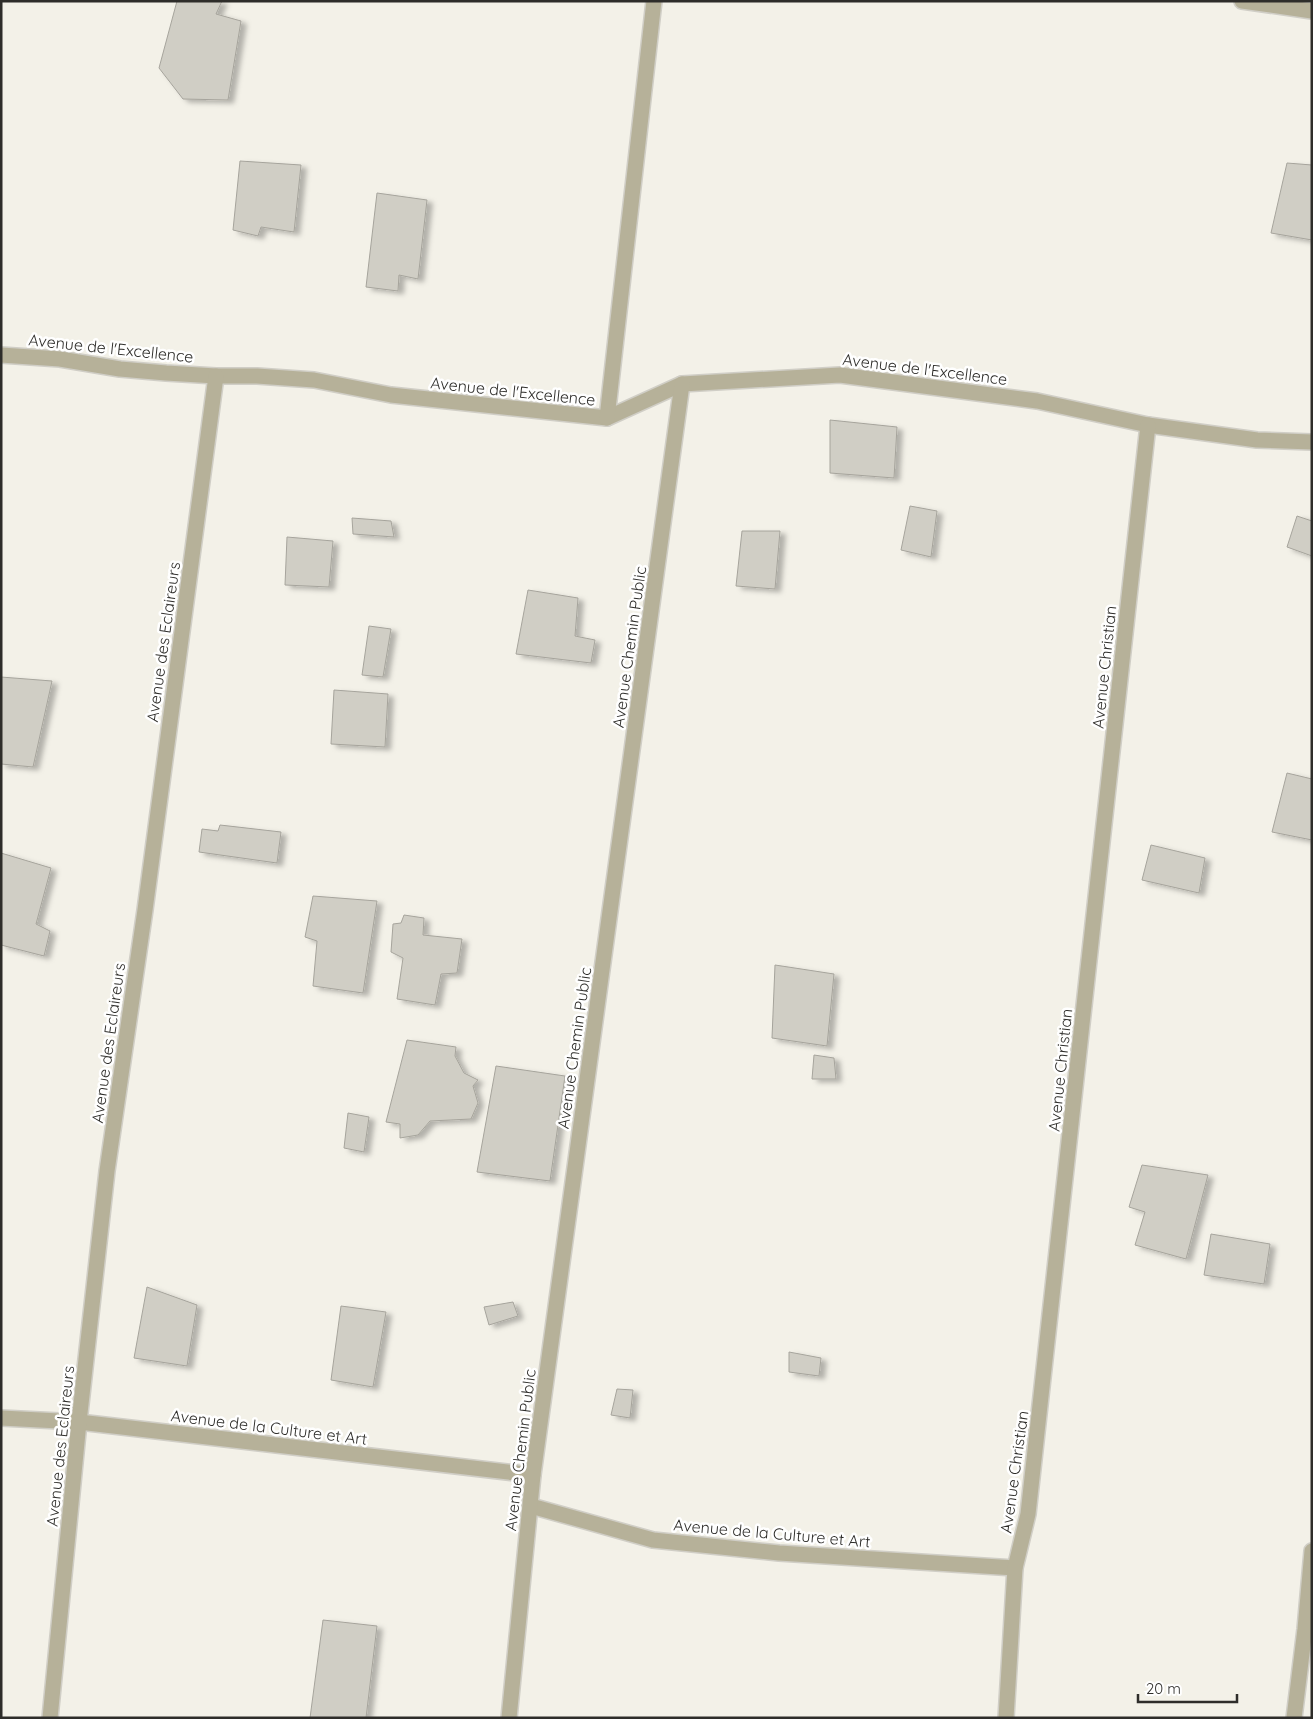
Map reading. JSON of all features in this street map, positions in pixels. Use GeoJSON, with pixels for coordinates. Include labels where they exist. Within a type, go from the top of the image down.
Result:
{"type":"FeatureCollection","features":[{"type":"Feature","properties":{"kind":"street"},"geometry":{"type":"LineString","coordinates":[[607,418],[654,1]]}},
{"type":"Feature","properties":{"kind":"street"},"geometry":{"type":"LineString","coordinates":[[1242,1],[1312,11]]}},
{"type":"Feature","properties":{"kind":"street","name":"Avenue de l'Excellence"},"geometry":{"type":"LineString","coordinates":[[1,355],[60,359],[120,369],[216,376],[257,376],[314,380],[391,395],[607,418],[682,384],[840,375],[1037,401],[1148,425],[1257,440],[1312,442]]}},
{"type":"Feature","properties":{"kind":"street","name":"Avenue des Eclaireurs"},"geometry":{"type":"LineString","coordinates":[[50,1718],[79,1422],[107,1171],[146,900],[216,376]]}},
{"type":"Feature","properties":{"kind":"street","name":"Avenue Chemin Public"},"geometry":{"type":"LineString","coordinates":[[509,1718],[533,1475],[682,384]]}},
{"type":"Feature","properties":{"kind":"street","name":"Avenue Christian"},"geometry":{"type":"LineString","coordinates":[[1006,1718],[1015,1568],[1029,1505],[1148,425]]}},
{"type":"Feature","properties":{"kind":"street","name":"Avenue de la Culture et Art"},"geometry":{"type":"LineString","coordinates":[[1,1418],[79,1422],[533,1475]]}},
{"type":"Feature","properties":{"kind":"street","name":"Avenue de la Culture et Art"},"geometry":{"type":"LineString","coordinates":[[531,1506],[653,1540],[779,1553],[1015,1568]]}},
{"type":"Feature","properties":{"kind":"street"},"geometry":{"type":"LineString","coordinates":[[1294,1718],[1312,1551]]}},
{"type":"Feature","properties":{"kind":"building"},"geometry":{"type":"Polygon","coordinates":[[[177,1],[222,1],[216,14],[241,21],[228,100],[183,99],[159,68],[177,1]]]}},
{"type":"Feature","properties":{"kind":"building"},"geometry":{"type":"Polygon","coordinates":[[[240,161],[301,165],[294,232],[261,227],[258,236],[233,230],[240,161]]]}},
{"type":"Feature","properties":{"kind":"building"},"geometry":{"type":"Polygon","coordinates":[[[1287,163],[1312,165],[1312,240],[1271,233],[1287,163]]]}},
{"type":"Feature","properties":{"kind":"building"},"geometry":{"type":"Polygon","coordinates":[[[377,193],[427,200],[418,279],[399,275],[398,291],[366,287],[377,193]]]}},
{"type":"Feature","properties":{"kind":"building"},"geometry":{"type":"Polygon","coordinates":[[[830,420],[897,427],[894,478],[830,473],[830,420]]]}},
{"type":"Feature","properties":{"kind":"building"},"geometry":{"type":"Polygon","coordinates":[[[910,506],[937,511],[931,557],[901,550],[910,506]]]}},
{"type":"Feature","properties":{"kind":"building"},"geometry":{"type":"Polygon","coordinates":[[[1297,516],[1312,521],[1312,556],[1287,547],[1297,516]]]}},
{"type":"Feature","properties":{"kind":"building"},"geometry":{"type":"Polygon","coordinates":[[[352,518],[391,521],[394,537],[353,534],[352,518]]]}},
{"type":"Feature","properties":{"kind":"building"},"geometry":{"type":"Polygon","coordinates":[[[742,531],[780,531],[775,589],[736,586],[742,531]]]}},
{"type":"Feature","properties":{"kind":"building"},"geometry":{"type":"Polygon","coordinates":[[[287,537],[333,541],[329,587],[285,585],[287,537]]]}},
{"type":"Feature","properties":{"kind":"building"},"geometry":{"type":"Polygon","coordinates":[[[528,590],[578,598],[575,636],[595,640],[591,663],[516,654],[528,590]]]}},
{"type":"Feature","properties":{"kind":"building"},"geometry":{"type":"Polygon","coordinates":[[[369,626],[391,629],[383,677],[362,675],[369,626]]]}},
{"type":"Feature","properties":{"kind":"building"},"geometry":{"type":"Polygon","coordinates":[[[1,677],[52,681],[33,767],[1,764],[1,677]]]}},
{"type":"Feature","properties":{"kind":"building"},"geometry":{"type":"Polygon","coordinates":[[[334,690],[388,694],[385,747],[331,744],[334,690]]]}},
{"type":"Feature","properties":{"kind":"building"},"geometry":{"type":"Polygon","coordinates":[[[1287,773],[1312,779],[1312,840],[1272,832],[1287,773]]]}},
{"type":"Feature","properties":{"kind":"building"},"geometry":{"type":"Polygon","coordinates":[[[220,825],[281,832],[277,863],[199,852],[202,829],[218,831],[220,825]]]}},
{"type":"Feature","properties":{"kind":"building"},"geometry":{"type":"Polygon","coordinates":[[[1151,845],[1205,858],[1199,893],[1142,880],[1151,845]]]}},
{"type":"Feature","properties":{"kind":"building"},"geometry":{"type":"Polygon","coordinates":[[[1,853],[51,868],[36,924],[50,931],[44,956],[1,945],[1,853]]]}},
{"type":"Feature","properties":{"kind":"building"},"geometry":{"type":"Polygon","coordinates":[[[313,896],[377,901],[363,993],[313,986],[317,941],[305,937],[313,896]]]}},
{"type":"Feature","properties":{"kind":"building"},"geometry":{"type":"Polygon","coordinates":[[[404,915],[424,918],[423,935],[462,939],[457,973],[441,974],[435,1005],[397,999],[403,958],[391,952],[393,924],[401,923],[404,915]]]}},
{"type":"Feature","properties":{"kind":"building"},"geometry":{"type":"Polygon","coordinates":[[[775,965],[834,974],[827,1046],[772,1038],[775,965]]]}},
{"type":"Feature","properties":{"kind":"building"},"geometry":{"type":"Polygon","coordinates":[[[407,1040],[456,1047],[455,1056],[464,1073],[478,1080],[473,1086],[478,1103],[471,1119],[430,1121],[418,1135],[400,1138],[400,1124],[386,1122],[407,1040]]]}},
{"type":"Feature","properties":{"kind":"building"},"geometry":{"type":"Polygon","coordinates":[[[814,1055],[834,1058],[836,1079],[812,1079],[814,1055]]]}},
{"type":"Feature","properties":{"kind":"building"},"geometry":{"type":"Polygon","coordinates":[[[496,1066],[565,1076],[550,1181],[477,1172],[496,1066]]]}},
{"type":"Feature","properties":{"kind":"building"},"geometry":{"type":"Polygon","coordinates":[[[348,1113],[369,1117],[364,1152],[344,1148],[348,1113]]]}},
{"type":"Feature","properties":{"kind":"building"},"geometry":{"type":"Polygon","coordinates":[[[1142,1165],[1208,1175],[1186,1259],[1135,1245],[1145,1212],[1129,1207],[1142,1165]]]}},
{"type":"Feature","properties":{"kind":"building"},"geometry":{"type":"Polygon","coordinates":[[[1211,1234],[1270,1244],[1264,1284],[1204,1275],[1211,1234]]]}},
{"type":"Feature","properties":{"kind":"building"},"geometry":{"type":"Polygon","coordinates":[[[147,1287],[197,1305],[187,1366],[134,1358],[147,1287]]]}},
{"type":"Feature","properties":{"kind":"building"},"geometry":{"type":"Polygon","coordinates":[[[513,1302],[518,1316],[489,1325],[484,1307],[513,1302]]]}},
{"type":"Feature","properties":{"kind":"building"},"geometry":{"type":"Polygon","coordinates":[[[341,1306],[386,1312],[373,1387],[331,1380],[341,1306]]]}},
{"type":"Feature","properties":{"kind":"building"},"geometry":{"type":"Polygon","coordinates":[[[789,1352],[821,1358],[819,1376],[789,1372],[789,1352]]]}},
{"type":"Feature","properties":{"kind":"building"},"geometry":{"type":"Polygon","coordinates":[[[617,1389],[633,1390],[630,1418],[611,1415],[617,1389]]]}},
{"type":"Feature","properties":{"kind":"building"},"geometry":{"type":"Polygon","coordinates":[[[323,1620],[377,1626],[366,1718],[310,1718],[323,1620]]]}}]}
